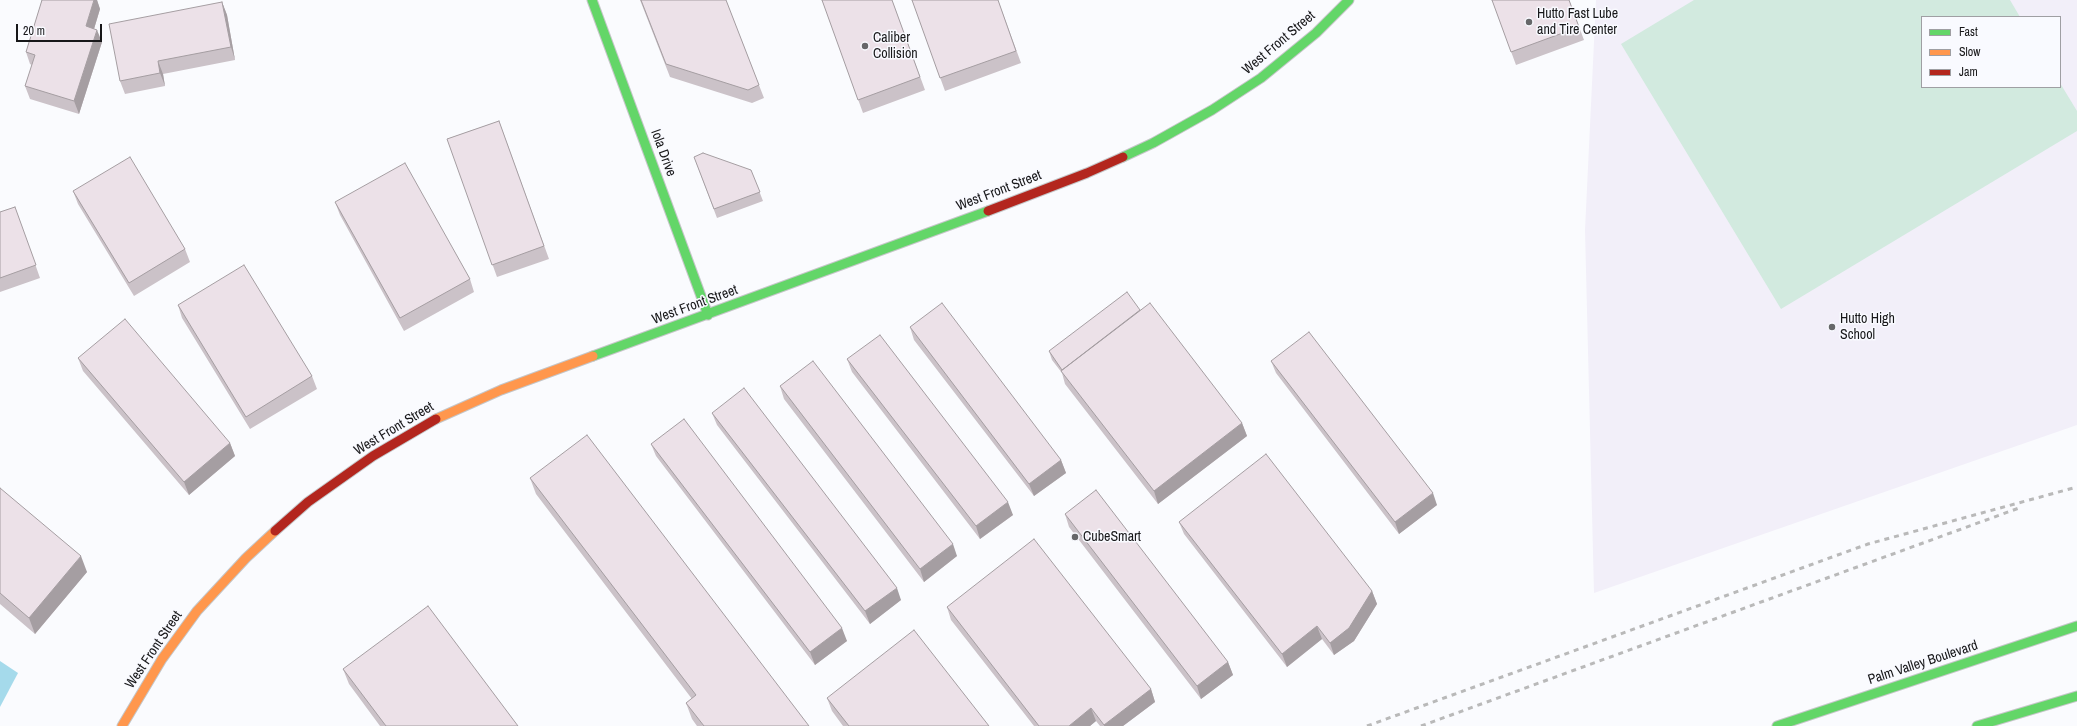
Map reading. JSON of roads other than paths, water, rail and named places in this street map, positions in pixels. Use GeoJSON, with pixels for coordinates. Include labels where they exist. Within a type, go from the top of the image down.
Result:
{"type":"FeatureCollection","features":[{"type":"Feature","properties":{"kind":"main road","name":"Iola Drive"},"geometry":{"type":"LineString","coordinates":[[592,0],[708,315]]}},
{"type":"Feature","properties":{"kind":"main road","name":"West Front Street"},"geometry":{"type":"LineString","coordinates":[[122,726],[162,659],[197,611],[246,558],[308,502],[366,461],[441,416],[501,390],[708,315],[1087,173],[1153,143],[1212,110],[1261,78],[1316,33],[1349,0]]}},
{"type":"Feature","properties":{"kind":"main road","name":"Palm Valley Boulevard"},"geometry":{"type":"LineString","coordinates":[[1777,726],[2077,626]]}},
{"type":"Feature","properties":{"kind":"main road"},"geometry":{"type":"LineString","coordinates":[[1977,726],[2077,696]]}},
{"type":"Feature","properties":{"kind":"water"},"geometry":{"type":"Polygon","coordinates":[[[0,661],[18,673],[0,707],[0,661]]]}},
{"type":"Feature","properties":{"kind":"railway"},"geometry":{"type":"LineString","coordinates":[[1367,726],[1868,544],[2077,487]]}},
{"type":"Feature","properties":{"kind":"railway"},"geometry":{"type":"LineString","coordinates":[[1421,726],[2019,508]]}},
{"type":"Feature","properties":{"kind":"place","name":"Hutto Fast Lube and Tire Center"},"geometry":{"type":"Point","coordinates":[1529,22]}},
{"type":"Feature","properties":{"kind":"place","name":"Caliber Collision"},"geometry":{"type":"Point","coordinates":[865,46]}},
{"type":"Feature","properties":{"kind":"place","name":"Hutto High School"},"geometry":{"type":"Point","coordinates":[1832,327]}},
{"type":"Feature","properties":{"kind":"place","name":"CubeSmart"},"geometry":{"type":"Point","coordinates":[1075,537]}}]}
